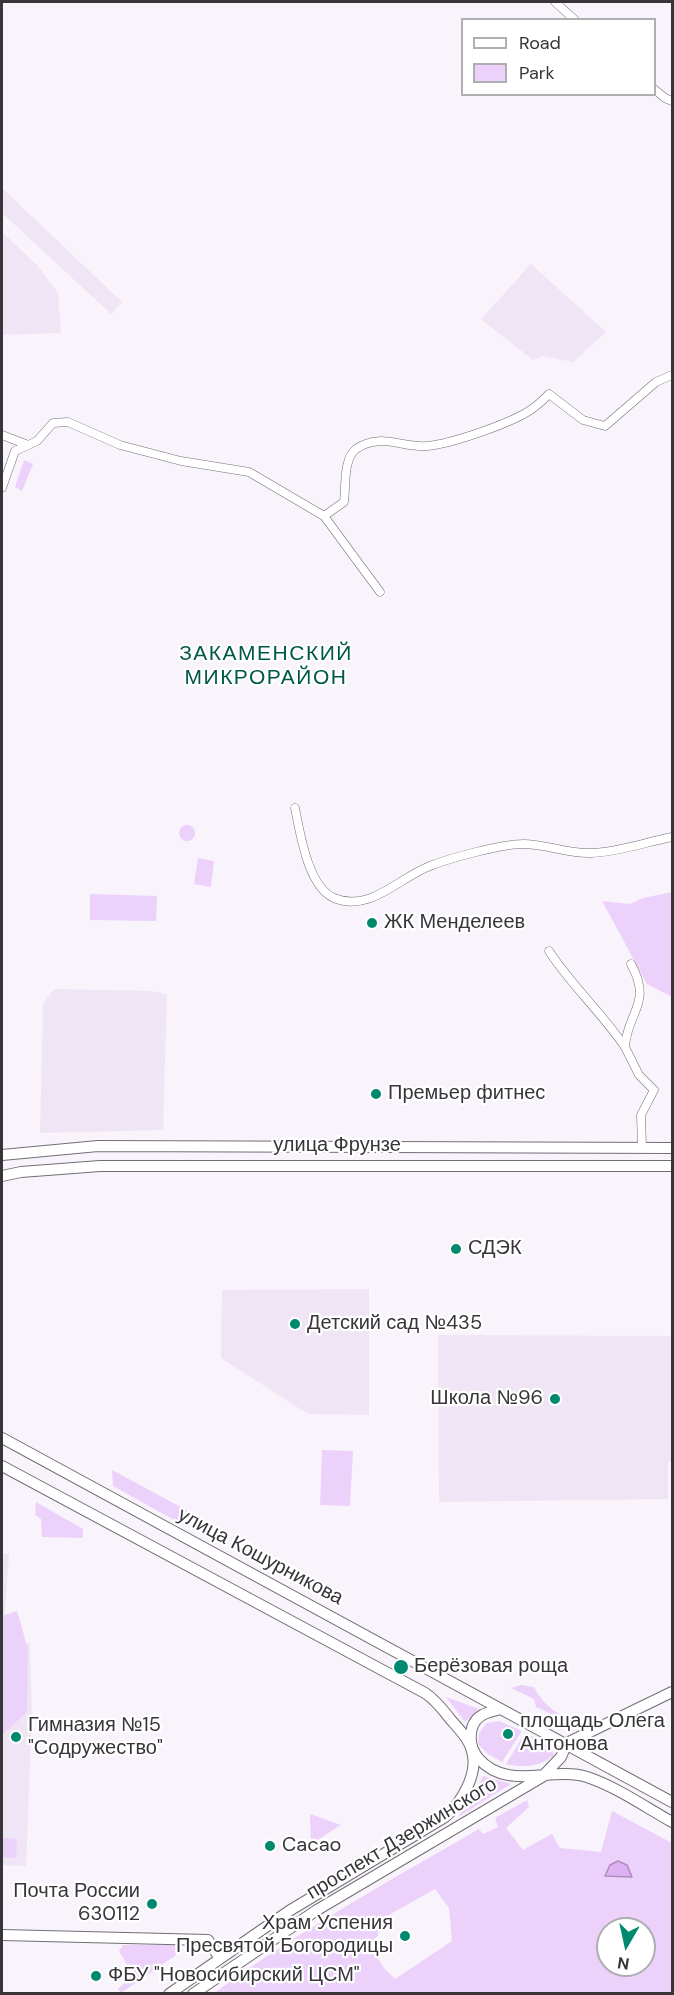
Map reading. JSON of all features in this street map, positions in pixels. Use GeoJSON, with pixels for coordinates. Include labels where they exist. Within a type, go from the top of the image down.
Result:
{"type":"FeatureCollection","features":[{"type":"Feature","properties":{"kind":"main road","name":"улица Фрунзе"},"geometry":{"type":"LineString","coordinates":[[2,1155],[98,1146],[328,1145],[672,1148]]}},
{"type":"Feature","properties":{"kind":"main road"},"geometry":{"type":"LineString","coordinates":[[328,1145],[329,1164]]}},
{"type":"Feature","properties":{"kind":"main road"},"geometry":{"type":"LineString","coordinates":[[413,1146],[414,1164]]}},
{"type":"Feature","properties":{"kind":"main road","name":"улица Фрунзе"},"geometry":{"type":"LineString","coordinates":[[2,1176],[21,1172],[100,1166],[329,1164],[672,1166]]}},
{"type":"Feature","properties":{"kind":"main road","name":"улица Кошурникова"},"geometry":{"type":"LineString","coordinates":[[2,1438],[501,1708]]}},
{"type":"Feature","properties":{"kind":"main road"},"geometry":{"type":"LineString","coordinates":[[2,1466],[425,1693],[433,1698],[463,1734],[472,1751],[484,1764],[499,1773],[522,1778],[569,1774],[588,1778],[672,1822]]}},
{"type":"Feature","properties":{"kind":"main road"},"geometry":{"type":"LineString","coordinates":[[542,1777],[561,1757],[567,1743],[672,1692]]}},
{"type":"Feature","properties":{"kind":"main road"},"geometry":{"type":"LineString","coordinates":[[472,1751],[471,1741],[475,1720],[483,1714],[501,1708],[672,1802]]}},
{"type":"Feature","properties":{"kind":"main road","name":"проспект Дзержинского"},"geometry":{"type":"LineString","coordinates":[[169,1994],[219,1957],[311,1897],[445,1817],[453,1810],[468,1786],[472,1751]]}},
{"type":"Feature","properties":{"kind":"main road","name":"проспект Дзержинского"},"geometry":{"type":"LineString","coordinates":[[193,1994],[317,1910],[542,1777]]}},
{"type":"Feature","properties":{"kind":"main road"},"geometry":{"type":"LineString","coordinates":[[2,1935],[208,1940],[219,1957]]}},
{"type":"Feature","properties":{"kind":"street"},"geometry":{"type":"LineString","coordinates":[[555,2],[573,18]]}},
{"type":"Feature","properties":{"kind":"street"},"geometry":{"type":"LineString","coordinates":[[656,91],[672,101]]}},
{"type":"Feature","properties":{"kind":"street"},"geometry":{"type":"LineString","coordinates":[[324,516],[344,502],[348,464],[355,450],[379,439],[408,446],[429,446],[532,410],[549,394],[583,420],[605,426],[656,382],[672,375]]}},
{"type":"Feature","properties":{"kind":"street"},"geometry":{"type":"LineString","coordinates":[[2,488],[10,458],[22,447],[37,441],[53,423],[63,420],[120,445],[181,461],[249,472],[324,516],[380,592]]}},
{"type":"Feature","properties":{"kind":"street"},"geometry":{"type":"LineString","coordinates":[[2,435],[29,445]]}},
{"type":"Feature","properties":{"kind":"street"},"geometry":{"type":"LineString","coordinates":[[295,808],[315,880],[330,897],[344,901],[359,902],[374,897],[429,866],[506,845],[524,844],[589,853],[672,837]]}},
{"type":"Feature","properties":{"kind":"street"},"geometry":{"type":"LineString","coordinates":[[549,951],[561,970],[579,987],[625,1047],[639,1075],[654,1090],[641,1115],[642,1147]]}},
{"type":"Feature","properties":{"kind":"street"},"geometry":{"type":"LineString","coordinates":[[625,1047],[626,1034],[638,1010],[640,994],[640,980],[631,964]]}},
{"type":"Feature","properties":{"kind":"shaded area"},"geometry":{"type":"Polygon","coordinates":[[[2,188],[122,302],[111,314],[2,213],[2,188]]]}},
{"type":"Feature","properties":{"kind":"shaded area"},"geometry":{"type":"Polygon","coordinates":[[[2,232],[38,266],[58,293],[61,333],[2,335],[2,232]]]}},
{"type":"Feature","properties":{"kind":"shaded area"},"geometry":{"type":"Polygon","coordinates":[[[531,264],[606,332],[573,362],[542,356],[533,360],[481,319],[531,264]]]}},
{"type":"Feature","properties":{"kind":"shaded area"},"geometry":{"type":"Polygon","coordinates":[[[54,989],[152,991],[167,995],[163,1130],[40,1133],[43,1004],[54,989]]]}},
{"type":"Feature","properties":{"kind":"shaded area","name":"Детский сад №435"},"geometry":{"type":"Polygon","coordinates":[[[369,1289],[369,1415],[308,1414],[221,1358],[222,1290],[369,1289]]]}},
{"type":"Feature","properties":{"kind":"shaded area","name":"Школа №96"},"geometry":{"type":"Polygon","coordinates":[[[438,1335],[672,1336],[672,1462],[668,1462],[668,1499],[439,1502],[438,1335]]]}},
{"type":"Feature","properties":{"kind":"shaded area"},"geometry":{"type":"Polygon","coordinates":[[[2,1554],[9,1554],[4,1628],[2,1628],[2,1554]]]}},
{"type":"Feature","properties":{"kind":"shaded area","name":"Гимназия №15 \"Содружество\""},"geometry":{"type":"Polygon","coordinates":[[[30,1643],[32,1715],[26,1866],[2,1865],[2,1644],[30,1643]]]}},
{"type":"Feature","properties":{"kind":"shaded area"},"geometry":{"type":"Polygon","coordinates":[[[618,1861],[627,1865],[632,1877],[605,1876],[610,1865],[618,1861]]]}},
{"type":"Feature","properties":{"kind":"green space"},"geometry":{"type":"Polygon","coordinates":[[[24,460],[33,464],[22,491],[15,487],[24,460]]]}},
{"type":"Feature","properties":{"kind":"green space"},"geometry":{"type":"Polygon","coordinates":[[[187,825],[193,827],[195,833],[193,839],[187,841],[181,839],[179,833],[181,827],[187,825]]]}},
{"type":"Feature","properties":{"kind":"green space"},"geometry":{"type":"Polygon","coordinates":[[[198,858],[214,861],[211,887],[194,884],[198,858]]]}},
{"type":"Feature","properties":{"kind":"green space"},"geometry":{"type":"Polygon","coordinates":[[[672,892],[672,997],[647,984],[602,901],[630,904],[643,898],[672,892]]]}},
{"type":"Feature","properties":{"kind":"green space"},"geometry":{"type":"Polygon","coordinates":[[[90,894],[157,896],[156,921],[90,920],[90,894]]]}},
{"type":"Feature","properties":{"kind":"green space"},"geometry":{"type":"Polygon","coordinates":[[[322,1450],[353,1451],[350,1506],[320,1505],[322,1450]]]}},
{"type":"Feature","properties":{"kind":"green space"},"geometry":{"type":"Polygon","coordinates":[[[112,1470],[190,1512],[183,1525],[113,1486],[112,1470]]]}},
{"type":"Feature","properties":{"kind":"green space"},"geometry":{"type":"Polygon","coordinates":[[[36,1502],[83,1529],[83,1538],[42,1537],[41,1519],[35,1515],[36,1502]]]}},
{"type":"Feature","properties":{"kind":"green space"},"geometry":{"type":"Polygon","coordinates":[[[17,1611],[28,1649],[27,1712],[3,1734],[2,1616],[17,1611]]]}},
{"type":"Feature","properties":{"kind":"green space"},"geometry":{"type":"Polygon","coordinates":[[[521,1685],[534,1687],[547,1705],[559,1714],[581,1716],[583,1720],[567,1721],[536,1707],[534,1699],[511,1688],[521,1685]]]}},
{"type":"Feature","properties":{"kind":"green space"},"geometry":{"type":"Polygon","coordinates":[[[446,1697],[479,1709],[465,1722],[446,1697]]]}},
{"type":"Feature","properties":{"kind":"green space"},"geometry":{"type":"Polygon","coordinates":[[[499,1721],[522,1731],[502,1762],[488,1754],[478,1744],[479,1733],[487,1723],[499,1721]]]}},
{"type":"Feature","properties":{"kind":"green space"},"geometry":{"type":"Polygon","coordinates":[[[525,1733],[549,1745],[554,1755],[531,1766],[506,1764],[525,1733]]]}},
{"type":"Feature","properties":{"kind":"green space"},"geometry":{"type":"Polygon","coordinates":[[[483,1776],[511,1784],[458,1817],[475,1793],[483,1776]]]}},
{"type":"Feature","properties":{"kind":"green space"},"geometry":{"type":"Polygon","coordinates":[[[527,1800],[529,1807],[506,1828],[523,1850],[552,1834],[560,1848],[601,1852],[612,1811],[672,1843],[672,1993],[213,1994],[277,1949],[377,1888],[479,1829],[483,1834],[498,1827],[495,1818],[527,1800]],[[435,1889],[378,1921],[378,1936],[368,1943],[384,1968],[395,1979],[452,1941],[449,1908],[435,1889]]]}},
{"type":"Feature","properties":{"kind":"green space"},"geometry":{"type":"Polygon","coordinates":[[[310,1814],[341,1825],[311,1844],[310,1814]]]}},
{"type":"Feature","properties":{"kind":"green space"},"geometry":{"type":"Polygon","coordinates":[[[2,1838],[17,1839],[16,1858],[2,1857],[2,1838]]]}},
{"type":"Feature","properties":{"kind":"green space"},"geometry":{"type":"Polygon","coordinates":[[[123,1945],[175,1945],[176,1955],[121,1993],[118,1989],[128,1976],[127,1966],[119,1951],[123,1945]]]}},
{"type":"Feature","properties":{"kind":"place","name":"ЖК Менделеев"},"geometry":{"type":"Point","coordinates":[372,923]}},
{"type":"Feature","properties":{"kind":"place","name":"Премьер фитнес"},"geometry":{"type":"Point","coordinates":[376,1094]}},
{"type":"Feature","properties":{"kind":"place","name":"СДЭК"},"geometry":{"type":"Point","coordinates":[456,1249]}},
{"type":"Feature","properties":{"kind":"place","name":"Детский сад №435"},"geometry":{"type":"Point","coordinates":[295,1324]}},
{"type":"Feature","properties":{"kind":"place","name":"Школа №96"},"geometry":{"type":"Point","coordinates":[555,1399]}},
{"type":"Feature","properties":{"kind":"place","name":"Берёзовая роща"},"geometry":{"type":"Point","coordinates":[401,1667]}},
{"type":"Feature","properties":{"kind":"place","name":"площадь Олега Антонова"},"geometry":{"type":"Point","coordinates":[508,1734]}},
{"type":"Feature","properties":{"kind":"place","name":"Гимназия №15 \"Содружество\""},"geometry":{"type":"Point","coordinates":[16,1737]}},
{"type":"Feature","properties":{"kind":"place","name":"Cacao"},"geometry":{"type":"Point","coordinates":[270,1846]}},
{"type":"Feature","properties":{"kind":"place","name":"Почта России 630112"},"geometry":{"type":"Point","coordinates":[152,1904]}},
{"type":"Feature","properties":{"kind":"place","name":"Храм Успения Пресвятой Богородицы"},"geometry":{"type":"Point","coordinates":[405,1936]}},
{"type":"Feature","properties":{"kind":"place","name":"ФБУ \"Новосибирский ЦСМ\""},"geometry":{"type":"Point","coordinates":[96,1976]}},
{"type":"Feature","properties":{"kind":"district","name":"ЗАКАМЕНСКИЙ МИКРОРАЙОН"},"geometry":{"type":"Point","coordinates":[266,666]}}]}
